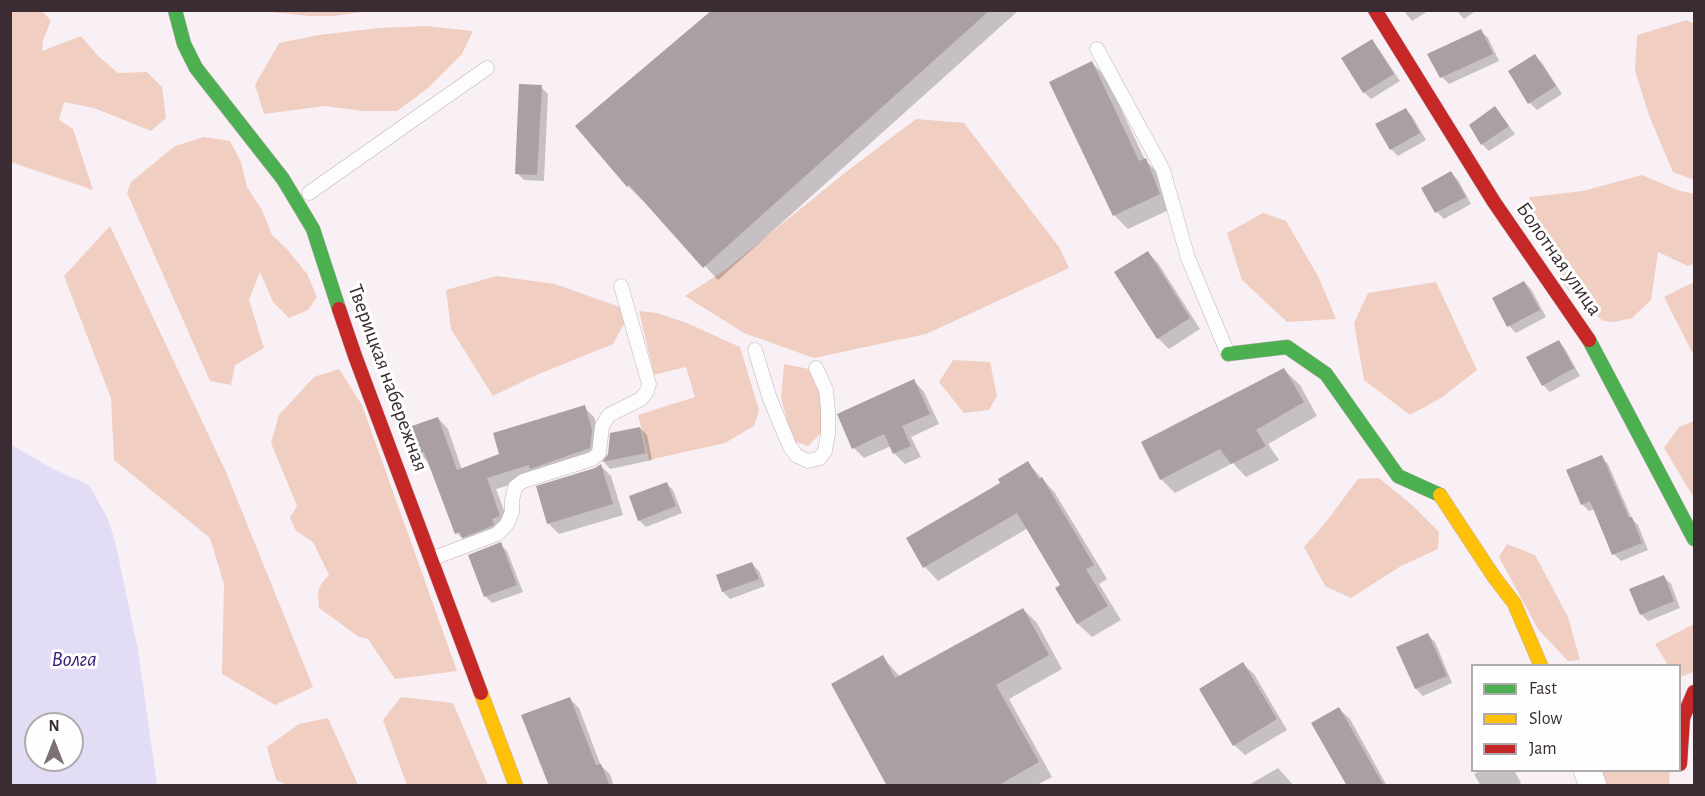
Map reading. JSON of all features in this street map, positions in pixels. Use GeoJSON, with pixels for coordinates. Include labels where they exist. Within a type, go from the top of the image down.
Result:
{"type":"FeatureCollection","features":[{"type":"Feature","properties":{"kind":"street","name":"Тверицкая набережная"},"geometry":{"type":"LineString","coordinates":[[175,10],[184,44],[196,68],[283,179],[312,229],[355,356],[516,786]]}},
{"type":"Feature","properties":{"kind":"street","name":"Болотная улица"},"geometry":{"type":"LineString","coordinates":[[1375,10],[1494,202],[1594,347],[1695,539]]}},
{"type":"Feature","properties":{"kind":"street"},"geometry":{"type":"LineString","coordinates":[[1228,354],[1287,347],[1326,374],[1398,476],[1441,495],[1494,578],[1514,603],[1540,664]]}},
{"type":"Feature","properties":{"kind":"street"},"geometry":{"type":"LineString","coordinates":[[1681,749],[1683,718],[1695,692]]}},
{"type":"Feature","properties":{"kind":"street"},"geometry":{"type":"LineString","coordinates":[[1587,772],[1593,786]]}},
{"type":"Feature","properties":{"kind":"lane"},"geometry":{"type":"LineString","coordinates":[[1097,50],[1163,170],[1188,258],[1228,354]]}},
{"type":"Feature","properties":{"kind":"lane"},"geometry":{"type":"LineString","coordinates":[[309,194],[487,68]]}},
{"type":"Feature","properties":{"kind":"lane"},"geometry":{"type":"LineString","coordinates":[[431,559],[497,534],[507,524],[512,512],[515,487],[523,481],[592,459],[599,453],[602,426],[609,415],[641,399],[648,391],[649,384],[621,286]]}},
{"type":"Feature","properties":{"kind":"lane"},"geometry":{"type":"LineString","coordinates":[[755,350],[770,399],[790,447],[797,456],[808,461],[820,458],[825,451],[828,433],[826,390],[816,368]]}},
{"type":"Feature","properties":{"kind":"shaded area"},"geometry":{"type":"Polygon","coordinates":[[[10,11],[42,11],[51,21],[43,40],[42,51],[81,36],[99,57],[118,73],[147,72],[162,87],[166,118],[151,131],[94,108],[64,102],[59,120],[73,129],[93,190],[11,162],[10,11]]]}},
{"type":"Feature","properties":{"kind":"shaded area"},"geometry":{"type":"Polygon","coordinates":[[[261,11],[368,11],[334,16],[310,16],[261,11]]]}},
{"type":"Feature","properties":{"kind":"shaded area"},"geometry":{"type":"Polygon","coordinates":[[[1687,20],[1694,24],[1694,180],[1673,172],[1650,118],[1635,71],[1637,35],[1687,20]]]}},
{"type":"Feature","properties":{"kind":"shaded area"},"geometry":{"type":"Polygon","coordinates":[[[426,26],[473,31],[462,54],[428,88],[397,111],[363,111],[325,106],[264,114],[255,85],[279,43],[319,35],[379,28],[426,26]]]}},
{"type":"Feature","properties":{"kind":"shaded area"},"geometry":{"type":"Polygon","coordinates":[[[916,119],[964,123],[1059,247],[1069,268],[926,334],[814,358],[744,333],[685,296],[725,270],[846,172],[916,119]]]}},
{"type":"Feature","properties":{"kind":"shaded area"},"geometry":{"type":"Polygon","coordinates":[[[204,137],[230,141],[241,162],[247,187],[262,210],[272,235],[287,249],[307,274],[317,297],[308,310],[289,318],[273,302],[260,272],[249,300],[264,348],[235,365],[231,385],[210,381],[127,193],[131,182],[175,146],[204,137]]]}},
{"type":"Feature","properties":{"kind":"shaded area"},"geometry":{"type":"Polygon","coordinates":[[[1642,175],[1677,190],[1694,194],[1694,264],[1688,266],[1658,252],[1651,300],[1632,318],[1615,322],[1603,321],[1568,290],[1519,213],[1530,197],[1583,191],[1642,175]]]}},
{"type":"Feature","properties":{"kind":"shaded area"},"geometry":{"type":"Polygon","coordinates":[[[1263,213],[1286,221],[1319,278],[1336,319],[1287,322],[1242,280],[1227,233],[1263,213]]]}},
{"type":"Feature","properties":{"kind":"shaded area"},"geometry":{"type":"Polygon","coordinates":[[[110,226],[226,472],[313,687],[275,705],[222,674],[224,584],[210,538],[114,460],[111,398],[64,276],[110,226]]]}},
{"type":"Feature","properties":{"kind":"shaded area"},"geometry":{"type":"Polygon","coordinates":[[[497,276],[555,284],[631,311],[613,344],[534,376],[493,396],[451,329],[446,290],[497,276]]]}},
{"type":"Feature","properties":{"kind":"shaded area"},"geometry":{"type":"Polygon","coordinates":[[[1436,282],[1477,370],[1441,398],[1410,415],[1364,380],[1354,323],[1368,293],[1436,282]]]}},
{"type":"Feature","properties":{"kind":"shaded area"},"geometry":{"type":"Polygon","coordinates":[[[1694,282],[1694,356],[1664,297],[1694,282]]]}},
{"type":"Feature","properties":{"kind":"shaded area"},"geometry":{"type":"Polygon","coordinates":[[[639,311],[657,313],[687,323],[740,347],[759,410],[754,426],[725,443],[649,460],[638,415],[695,397],[686,367],[654,375],[639,311]]]}},
{"type":"Feature","properties":{"kind":"shaded area"},"geometry":{"type":"Polygon","coordinates":[[[953,360],[990,362],[997,396],[989,410],[964,413],[939,382],[953,360]]]}},
{"type":"Feature","properties":{"kind":"shaded area"},"geometry":{"type":"Polygon","coordinates":[[[784,364],[814,370],[824,396],[824,430],[808,446],[793,441],[781,398],[784,364]]]}},
{"type":"Feature","properties":{"kind":"shaded area"},"geometry":{"type":"Polygon","coordinates":[[[339,369],[362,405],[457,671],[395,679],[368,639],[359,637],[319,608],[318,593],[321,584],[329,575],[313,542],[296,531],[290,518],[297,506],[271,443],[279,415],[314,377],[339,369]]]}},
{"type":"Feature","properties":{"kind":"shaded area"},"geometry":{"type":"Polygon","coordinates":[[[1694,421],[1694,498],[1664,448],[1679,427],[1694,421]]]}},
{"type":"Feature","properties":{"kind":"shaded area"},"geometry":{"type":"Polygon","coordinates":[[[1379,478],[1412,505],[1439,532],[1438,549],[1401,566],[1351,598],[1325,586],[1304,547],[1358,479],[1379,478]]]}},
{"type":"Feature","properties":{"kind":"shaded area"},"geometry":{"type":"Polygon","coordinates":[[[1507,544],[1535,555],[1568,617],[1580,660],[1568,661],[1538,629],[1499,557],[1507,544]]]}},
{"type":"Feature","properties":{"kind":"shaded area"},"geometry":{"type":"Polygon","coordinates":[[[1694,624],[1694,672],[1681,677],[1681,664],[1667,664],[1655,644],[1694,624]]]}},
{"type":"Feature","properties":{"kind":"shaded area"},"geometry":{"type":"Polygon","coordinates":[[[401,697],[453,703],[488,785],[407,785],[383,720],[401,697]]]}},
{"type":"Feature","properties":{"kind":"shaded area"},"geometry":{"type":"Polygon","coordinates":[[[328,718],[358,785],[287,785],[276,780],[267,747],[299,724],[328,718]]]}},
{"type":"Feature","properties":{"kind":"shaded area"},"geometry":{"type":"Polygon","coordinates":[[[1602,772],[1670,772],[1669,785],[1607,785],[1602,772]]]}},
{"type":"Feature","properties":{"kind":"water","name":"Волга"},"geometry":{"type":"Polygon","coordinates":[[[10,444],[51,468],[89,485],[108,519],[115,541],[138,650],[157,785],[11,785],[10,444]]]}},
{"type":"Feature","properties":{"kind":"building"},"geometry":{"type":"Polygon","coordinates":[[[712,10],[990,10],[703,268],[629,185],[627,187],[575,126],[712,10]]]}},
{"type":"Feature","properties":{"kind":"building"},"geometry":{"type":"Polygon","coordinates":[[[1481,29],[1493,54],[1440,78],[1427,54],[1481,29]]]}},
{"type":"Feature","properties":{"kind":"building"},"geometry":{"type":"Polygon","coordinates":[[[1372,39],[1394,74],[1363,93],[1341,58],[1372,39]]]}},
{"type":"Feature","properties":{"kind":"building"},"geometry":{"type":"Polygon","coordinates":[[[1535,54],[1556,86],[1528,104],[1508,71],[1535,54]]]}},
{"type":"Feature","properties":{"kind":"building"},"geometry":{"type":"Polygon","coordinates":[[[1092,61],[1139,161],[1146,158],[1160,194],[1113,216],[1049,82],[1092,61]]]}},
{"type":"Feature","properties":{"kind":"building"},"geometry":{"type":"Polygon","coordinates":[[[519,84],[542,85],[537,175],[515,174],[519,84]]]}},
{"type":"Feature","properties":{"kind":"building"},"geometry":{"type":"Polygon","coordinates":[[[1495,106],[1509,126],[1481,145],[1469,125],[1495,106]]]}},
{"type":"Feature","properties":{"kind":"building"},"geometry":{"type":"Polygon","coordinates":[[[1406,108],[1420,133],[1390,150],[1375,124],[1406,108]]]}},
{"type":"Feature","properties":{"kind":"building"},"geometry":{"type":"Polygon","coordinates":[[[1451,171],[1466,197],[1435,213],[1421,188],[1451,171]]]}},
{"type":"Feature","properties":{"kind":"building"},"geometry":{"type":"Polygon","coordinates":[[[1148,251],[1190,318],[1157,339],[1114,272],[1148,251]]]}},
{"type":"Feature","properties":{"kind":"building"},"geometry":{"type":"Polygon","coordinates":[[[1524,281],[1540,310],[1507,327],[1492,298],[1524,281]]]}},
{"type":"Feature","properties":{"kind":"building"},"geometry":{"type":"Polygon","coordinates":[[[1559,340],[1574,368],[1542,386],[1526,357],[1559,340]]]}},
{"type":"Feature","properties":{"kind":"building"},"geometry":{"type":"Polygon","coordinates":[[[1284,368],[1304,402],[1256,430],[1266,446],[1231,464],[1220,449],[1160,480],[1141,442],[1284,368]]]}},
{"type":"Feature","properties":{"kind":"building"},"geometry":{"type":"Polygon","coordinates":[[[914,379],[930,414],[902,426],[911,446],[893,454],[884,434],[852,449],[837,414],[914,379]]]}},
{"type":"Feature","properties":{"kind":"building"},"geometry":{"type":"Polygon","coordinates":[[[585,405],[592,430],[590,448],[530,469],[529,465],[487,478],[500,516],[492,519],[494,524],[492,526],[462,538],[460,532],[455,534],[424,452],[418,454],[409,427],[438,417],[457,470],[499,454],[493,433],[585,405]]]}},
{"type":"Feature","properties":{"kind":"building"},"geometry":{"type":"Polygon","coordinates":[[[640,427],[646,453],[602,462],[608,454],[610,433],[640,427]]]}},
{"type":"Feature","properties":{"kind":"building"},"geometry":{"type":"Polygon","coordinates":[[[1602,455],[1642,543],[1612,555],[1590,501],[1581,505],[1566,470],[1602,455]]]}},
{"type":"Feature","properties":{"kind":"building"},"geometry":{"type":"Polygon","coordinates":[[[1028,461],[1039,479],[1042,477],[1094,565],[1086,569],[1108,606],[1077,624],[1055,588],[1060,585],[1017,513],[923,568],[906,538],[1000,483],[998,479],[1028,461]]]}},
{"type":"Feature","properties":{"kind":"building"},"geometry":{"type":"Polygon","coordinates":[[[601,464],[613,504],[547,524],[536,486],[595,468],[601,464]]]}},
{"type":"Feature","properties":{"kind":"building"},"geometry":{"type":"Polygon","coordinates":[[[667,482],[676,506],[638,521],[629,496],[667,482]]]}},
{"type":"Feature","properties":{"kind":"building"},"geometry":{"type":"Polygon","coordinates":[[[501,542],[517,585],[484,597],[468,555],[501,542]]]}},
{"type":"Feature","properties":{"kind":"building"},"geometry":{"type":"Polygon","coordinates":[[[752,562],[759,579],[722,592],[716,575],[752,562]]]}},
{"type":"Feature","properties":{"kind":"building"},"geometry":{"type":"Polygon","coordinates":[[[1664,575],[1674,601],[1640,615],[1629,589],[1664,575]]]}},
{"type":"Feature","properties":{"kind":"building"},"geometry":{"type":"Polygon","coordinates":[[[1023,608],[1049,655],[996,685],[1039,762],[997,786],[887,786],[831,684],[883,655],[895,678],[1023,608]]]}},
{"type":"Feature","properties":{"kind":"building"},"geometry":{"type":"Polygon","coordinates":[[[1428,633],[1447,676],[1415,689],[1396,647],[1428,633]]]}},
{"type":"Feature","properties":{"kind":"building"},"geometry":{"type":"Polygon","coordinates":[[[1243,662],[1277,719],[1233,746],[1199,689],[1243,662]]]}},
{"type":"Feature","properties":{"kind":"building"},"geometry":{"type":"Polygon","coordinates":[[[570,697],[596,765],[601,764],[610,786],[549,786],[521,715],[570,697]]]}},
{"type":"Feature","properties":{"kind":"building"},"geometry":{"type":"Polygon","coordinates":[[[1339,707],[1384,786],[1347,786],[1311,723],[1339,707]]]}},
{"type":"Feature","properties":{"kind":"traffic: fast"},"geometry":{"type":"LineString","coordinates":[[175,10],[184,44],[196,68],[283,179],[313,229],[339,309]]}},
{"type":"Feature","properties":{"kind":"traffic: fast"},"geometry":{"type":"LineString","coordinates":[[1589,340],[1694,539]]}},
{"type":"Feature","properties":{"kind":"traffic: fast"},"geometry":{"type":"LineString","coordinates":[[1228,354],[1287,347],[1326,374],[1398,476],[1440,495]]}},
{"type":"Feature","properties":{"kind":"traffic: slow"},"geometry":{"type":"LineString","coordinates":[[1440,495],[1494,577],[1514,603],[1540,664]]}},
{"type":"Feature","properties":{"kind":"traffic: slow"},"geometry":{"type":"LineString","coordinates":[[481,693],[516,786]]}},
{"type":"Feature","properties":{"kind":"traffic: jam"},"geometry":{"type":"LineString","coordinates":[[1375,10],[1494,202],[1589,340]]}},
{"type":"Feature","properties":{"kind":"traffic: jam"},"geometry":{"type":"LineString","coordinates":[[339,309],[481,693]]}},
{"type":"Feature","properties":{"kind":"traffic: jam"},"geometry":{"type":"LineString","coordinates":[[1681,749],[1683,718],[1694,692]]}}]}
